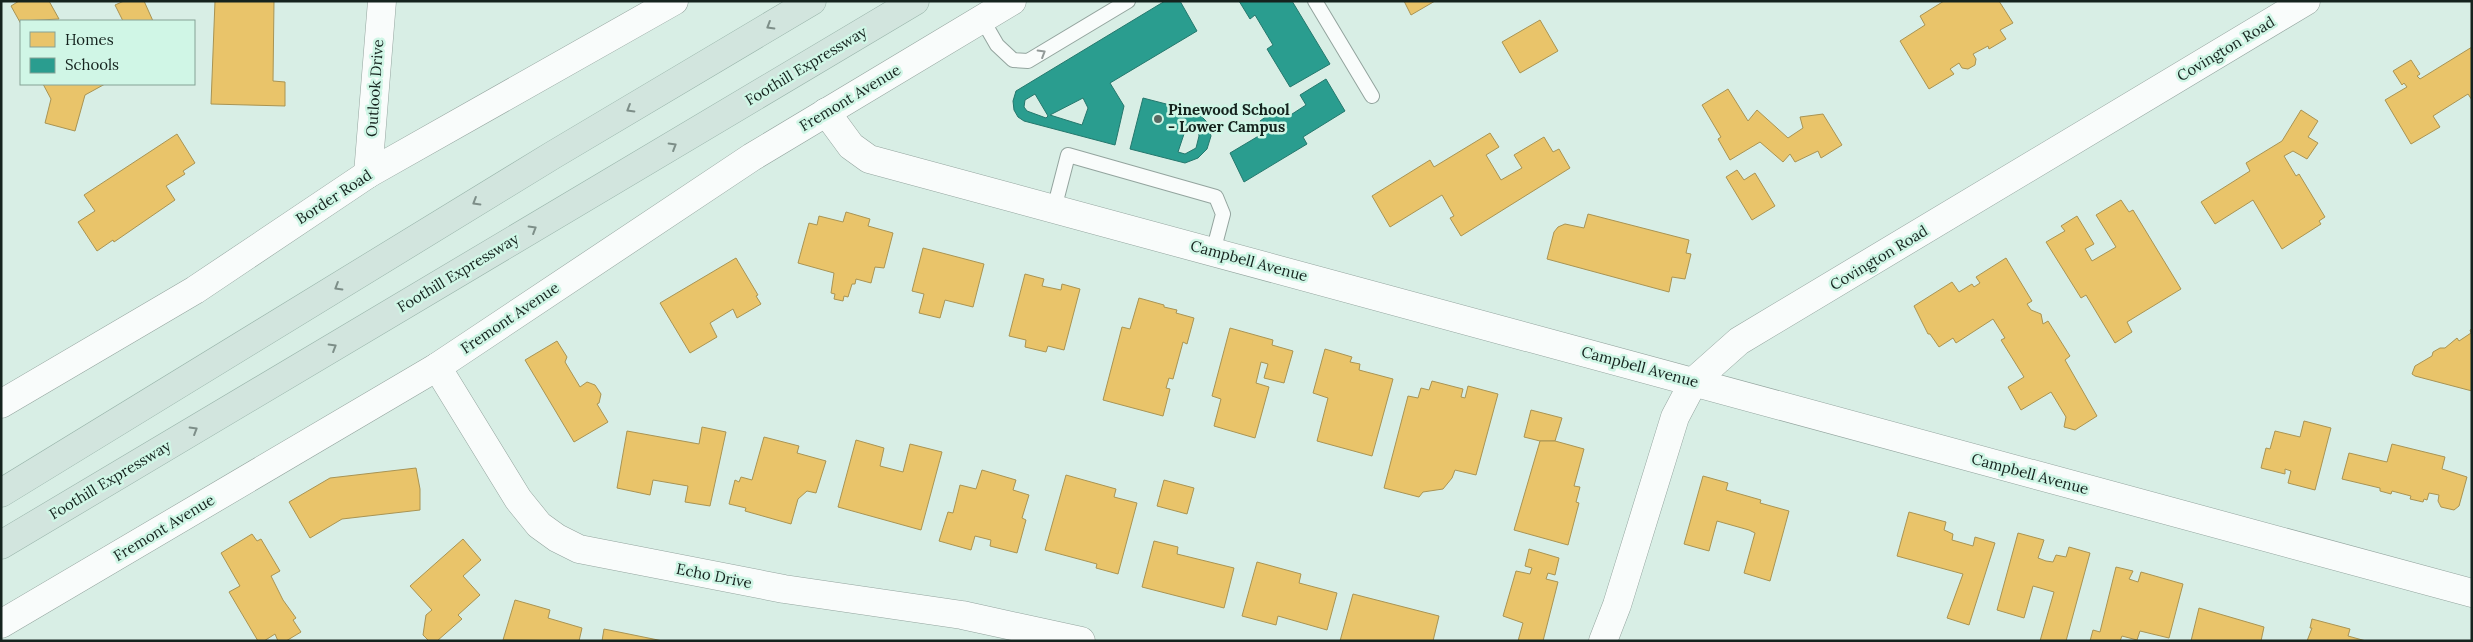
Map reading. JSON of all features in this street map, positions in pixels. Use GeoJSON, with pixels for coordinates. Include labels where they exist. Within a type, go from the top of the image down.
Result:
{"type":"FeatureCollection","features":[{"type":"Feature","properties":{"kind":"highway"},"geometry":{"type":"LineString","coordinates":[[1,492],[545,160],[812,1]]}},
{"type":"Feature","properties":{"kind":"highway","name":"Foothill Expressway"},"geometry":{"type":"LineString","coordinates":[[1,545],[915,1]]}},
{"type":"Feature","properties":{"kind":"street","name":"Outlook Drive"},"geometry":{"type":"LineString","coordinates":[[368,174],[382,1]]}},
{"type":"Feature","properties":{"kind":"street","name":"Border Road"},"geometry":{"type":"LineString","coordinates":[[1,404],[195,290],[368,174],[674,1]]}},
{"type":"Feature","properties":{"kind":"street","name":"Fremont Avenue"},"geometry":{"type":"LineString","coordinates":[[1,624],[436,367],[752,157],[1012,1]]}},
{"type":"Feature","properties":{"kind":"street","name":"Covington Road"},"geometry":{"type":"LineString","coordinates":[[1602,641],[1617,605],[1675,417],[1694,381],[1739,341],[2306,1]]}},
{"type":"Feature","properties":{"kind":"street","name":"Campbell Avenue"},"geometry":{"type":"LineString","coordinates":[[826,112],[851,146],[869,159],[2472,593]]}},
{"type":"Feature","properties":{"kind":"street","name":"Echo Drive"},"geometry":{"type":"LineString","coordinates":[[436,367],[518,499],[539,525],[557,538],[579,549],[784,589],[962,615],[1081,641]]}},
{"type":"Feature","properties":{"kind":"lane"},"geometry":{"type":"LineString","coordinates":[[982,19],[997,45],[1013,60],[1028,61],[1128,1]]}},
{"type":"Feature","properties":{"kind":"lane"},"geometry":{"type":"LineString","coordinates":[[1315,1],[1372,96]]}},
{"type":"Feature","properties":{"kind":"lane"},"geometry":{"type":"LineString","coordinates":[[1054,209],[1068,155],[1216,196],[1223,214],[1213,252]]}},
{"type":"Feature","properties":{"kind":"building: Homes"},"geometry":{"type":"Polygon","coordinates":[[[19,1],[49,1],[59,19],[20,20],[20,22],[11,6],[19,1]]]}},
{"type":"Feature","properties":{"kind":"building: Homes"},"geometry":{"type":"Polygon","coordinates":[[[124,1],[144,1],[153,20],[122,20],[115,5],[124,1]]]}},
{"type":"Feature","properties":{"kind":"building: Homes"},"geometry":{"type":"Polygon","coordinates":[[[215,1],[274,1],[273,81],[285,82],[285,106],[211,104],[215,1]]]}},
{"type":"Feature","properties":{"kind":"building: Homes"},"geometry":{"type":"Polygon","coordinates":[[[1404,1],[1435,1],[1411,15],[1404,1]]]}},
{"type":"Feature","properties":{"kind":"building: Homes"},"geometry":{"type":"Polygon","coordinates":[[[1944,1],[1999,1],[2013,23],[2000,30],[2006,39],[1989,49],[1988,46],[1973,54],[1976,59],[1975,65],[1968,69],[1962,68],[1959,63],[1950,69],[1954,74],[1929,89],[1900,41],[1925,25],[1920,16],[1944,1]]]}},
{"type":"Feature","properties":{"kind":"building: Homes"},"geometry":{"type":"Polygon","coordinates":[[[1540,20],[1558,51],[1520,73],[1502,42],[1540,20]]]}},
{"type":"Feature","properties":{"kind":"building: Homes"},"geometry":{"type":"Polygon","coordinates":[[[2472,47],[2472,100],[2468,94],[2433,116],[2440,127],[2411,144],[2385,100],[2407,87],[2404,83],[2402,85],[2393,71],[2411,60],[2420,74],[2417,76],[2420,79],[2472,47]]]}},
{"type":"Feature","properties":{"kind":"building: Homes"},"geometry":{"type":"Polygon","coordinates":[[[44,85],[103,85],[85,95],[75,131],[45,123],[51,99],[44,85]]]}},
{"type":"Feature","properties":{"kind":"building: Homes"},"geometry":{"type":"Polygon","coordinates":[[[1728,89],[1748,121],[1757,110],[1788,138],[1803,128],[1800,117],[1823,114],[1842,145],[1821,158],[1818,151],[1795,162],[1790,154],[1783,162],[1760,142],[1730,160],[1718,139],[1721,137],[1702,105],[1728,89]]]}},
{"type":"Feature","properties":{"kind":"building: Homes"},"geometry":{"type":"Polygon","coordinates":[[[2301,110],[2318,121],[2308,137],[2318,143],[2307,159],[2293,151],[2284,156],[2296,176],[2299,174],[2325,217],[2319,221],[2321,224],[2282,249],[2253,200],[2215,224],[2201,202],[2250,171],[2246,163],[2282,141],[2301,110]]]}},
{"type":"Feature","properties":{"kind":"building: Homes"},"geometry":{"type":"Polygon","coordinates":[[[1490,133],[1499,147],[1486,155],[1501,180],[1522,168],[1514,155],[1544,137],[1553,152],[1559,149],[1570,168],[1461,236],[1450,218],[1454,216],[1442,195],[1390,227],[1372,196],[1430,160],[1434,167],[1490,133]]]}},
{"type":"Feature","properties":{"kind":"building: Homes"},"geometry":{"type":"Polygon","coordinates":[[[177,134],[195,163],[183,171],[185,174],[166,186],[175,200],[114,242],[113,240],[97,251],[78,222],[95,211],[84,195],[177,134]]]}},
{"type":"Feature","properties":{"kind":"building: Homes"},"geometry":{"type":"Polygon","coordinates":[[[1737,170],[1744,180],[1755,173],[1775,206],[1752,220],[1726,177],[1737,170]]]}},
{"type":"Feature","properties":{"kind":"building: Homes"},"geometry":{"type":"Polygon","coordinates":[[[2121,200],[2129,212],[2133,210],[2181,289],[2127,322],[2132,332],[2115,343],[2086,295],[2081,298],[2046,242],[2065,231],[2061,226],[2077,216],[2094,244],[2085,249],[2092,261],[2116,247],[2096,215],[2121,200]]]}},
{"type":"Feature","properties":{"kind":"building: Homes"},"geometry":{"type":"Polygon","coordinates":[[[846,212],[870,219],[868,226],[893,233],[884,268],[875,267],[871,283],[856,279],[855,284],[852,284],[848,297],[844,296],[843,301],[834,299],[835,294],[831,293],[834,273],[798,263],[809,223],[817,225],[819,216],[843,222],[846,212]]]}},
{"type":"Feature","properties":{"kind":"building: Homes"},"geometry":{"type":"Polygon","coordinates":[[[1588,214],[1689,240],[1686,253],[1691,254],[1685,279],[1672,277],[1669,292],[1547,259],[1554,232],[1558,227],[1565,224],[1584,228],[1588,214]]]}},
{"type":"Feature","properties":{"kind":"building: Homes"},"geometry":{"type":"Polygon","coordinates":[[[923,248],[984,264],[973,307],[945,300],[940,318],[919,313],[924,294],[912,291],[923,248]]]}},
{"type":"Feature","properties":{"kind":"building: Homes"},"geometry":{"type":"Polygon","coordinates":[[[736,258],[758,295],[756,296],[761,304],[737,318],[733,309],[710,323],[717,337],[690,353],[660,303],[736,258]]]}},
{"type":"Feature","properties":{"kind":"building: Homes"},"geometry":{"type":"Polygon","coordinates":[[[2006,258],[2032,301],[2027,304],[2031,310],[2041,314],[2043,324],[2048,321],[2070,356],[2065,360],[2097,416],[2075,430],[2064,427],[2066,417],[2051,392],[2021,410],[2008,387],[2024,377],[2001,340],[2005,338],[1993,319],[1956,343],[1953,338],[1939,347],[1930,334],[1928,334],[1914,306],[1952,282],[1959,292],[1972,284],[1974,287],[1980,283],[1976,277],[2006,258]]]}},
{"type":"Feature","properties":{"kind":"building: Homes"},"geometry":{"type":"Polygon","coordinates":[[[1025,274],[1044,279],[1042,286],[1061,290],[1062,284],[1080,289],[1064,350],[1048,346],[1046,352],[1025,347],[1026,340],[1009,336],[1025,274]]]}},
{"type":"Feature","properties":{"kind":"building: Homes"},"geometry":{"type":"Polygon","coordinates":[[[1139,298],[1164,305],[1164,307],[1177,310],[1176,313],[1194,318],[1187,344],[1183,342],[1173,379],[1169,378],[1166,388],[1170,389],[1163,416],[1103,400],[1122,327],[1130,329],[1139,298]]]}},
{"type":"Feature","properties":{"kind":"building: Homes"},"geometry":{"type":"Polygon","coordinates":[[[1230,328],[1273,340],[1272,345],[1293,351],[1284,383],[1264,378],[1268,364],[1261,362],[1256,383],[1269,387],[1255,438],[1214,426],[1221,399],[1212,396],[1230,328]]]}},
{"type":"Feature","properties":{"kind":"building: Homes"},"geometry":{"type":"Polygon","coordinates":[[[2472,329],[2472,391],[2412,374],[2415,366],[2432,356],[2433,352],[2440,348],[2445,348],[2457,338],[2459,341],[2471,333],[2470,330],[2472,329]]]}},
{"type":"Feature","properties":{"kind":"building: Homes"},"geometry":{"type":"Polygon","coordinates":[[[557,341],[567,357],[565,362],[580,387],[587,382],[595,385],[601,394],[597,404],[608,422],[574,442],[525,360],[557,341]]]}},
{"type":"Feature","properties":{"kind":"building: Homes"},"geometry":{"type":"Polygon","coordinates":[[[1325,349],[1352,357],[1350,362],[1360,364],[1359,370],[1393,379],[1372,456],[1317,441],[1328,398],[1313,393],[1325,349]]]}},
{"type":"Feature","properties":{"kind":"building: Homes"},"geometry":{"type":"Polygon","coordinates":[[[1432,381],[1463,389],[1461,397],[1465,398],[1468,386],[1498,394],[1476,475],[1455,470],[1452,478],[1443,489],[1423,492],[1419,497],[1384,488],[1408,396],[1418,398],[1421,388],[1429,390],[1432,381]]]}},
{"type":"Feature","properties":{"kind":"building: Homes"},"geometry":{"type":"Polygon","coordinates":[[[1531,410],[1562,418],[1555,441],[1540,441],[1524,437],[1531,410]]]}},
{"type":"Feature","properties":{"kind":"building: Homes"},"geometry":{"type":"Polygon","coordinates":[[[2304,421],[2331,428],[2315,490],[2288,483],[2291,471],[2285,469],[2285,474],[2261,468],[2266,448],[2270,449],[2275,431],[2300,437],[2304,421]]]}},
{"type":"Feature","properties":{"kind":"building: Homes"},"geometry":{"type":"Polygon","coordinates":[[[702,427],[726,432],[710,506],[685,502],[688,486],[653,480],[650,495],[617,488],[627,431],[699,444],[702,427]]]}},
{"type":"Feature","properties":{"kind":"building: Homes"},"geometry":{"type":"Polygon","coordinates":[[[764,437],[799,446],[797,453],[826,461],[816,493],[807,491],[798,499],[791,524],[745,511],[746,508],[729,504],[735,480],[739,482],[741,477],[752,480],[764,437]]]}},
{"type":"Feature","properties":{"kind":"building: Homes"},"geometry":{"type":"Polygon","coordinates":[[[856,440],[884,448],[880,466],[903,472],[910,444],[942,452],[921,530],[838,507],[856,440]]]}},
{"type":"Feature","properties":{"kind":"building: Homes"},"geometry":{"type":"Polygon","coordinates":[[[1540,441],[1555,441],[1584,449],[1574,486],[1580,487],[1576,502],[1579,503],[1568,545],[1514,530],[1540,441]]]}},
{"type":"Feature","properties":{"kind":"building: Homes"},"geometry":{"type":"Polygon","coordinates":[[[2392,444],[2445,457],[2442,469],[2467,477],[2459,506],[2454,510],[2441,507],[2438,501],[2439,495],[2429,493],[2427,500],[2424,499],[2423,502],[2410,499],[2411,496],[2392,491],[2391,494],[2380,491],[2380,488],[2342,479],[2349,453],[2387,462],[2392,444]]]}},
{"type":"Feature","properties":{"kind":"building: Homes"},"geometry":{"type":"Polygon","coordinates":[[[416,468],[420,489],[420,510],[342,519],[310,538],[289,502],[330,478],[416,468]]]}},
{"type":"Feature","properties":{"kind":"building: Homes"},"geometry":{"type":"Polygon","coordinates":[[[982,470],[1016,480],[1013,490],[1029,495],[1022,518],[1026,520],[1017,553],[990,546],[991,540],[975,536],[971,550],[939,541],[948,512],[953,513],[960,485],[976,489],[982,470]]]}},
{"type":"Feature","properties":{"kind":"building: Homes"},"geometry":{"type":"Polygon","coordinates":[[[1066,475],[1116,489],[1114,497],[1137,503],[1118,574],[1096,568],[1097,564],[1045,550],[1066,475]]]}},
{"type":"Feature","properties":{"kind":"building: Homes"},"geometry":{"type":"Polygon","coordinates":[[[1703,476],[1728,483],[1726,490],[1761,500],[1760,503],[1789,511],[1770,581],[1744,573],[1755,533],[1749,530],[1717,521],[1709,551],[1684,544],[1703,476]]]}},
{"type":"Feature","properties":{"kind":"building: Homes"},"geometry":{"type":"Polygon","coordinates":[[[1164,480],[1194,488],[1187,514],[1157,506],[1164,480]]]}},
{"type":"Feature","properties":{"kind":"building: Homes"},"geometry":{"type":"Polygon","coordinates":[[[1909,512],[1946,522],[1944,530],[1953,534],[1952,540],[1973,546],[1975,537],[1995,543],[1969,625],[1947,618],[1963,574],[1897,556],[1909,512]]]}},
{"type":"Feature","properties":{"kind":"building: Homes"},"geometry":{"type":"Polygon","coordinates":[[[2018,533],[2044,540],[2038,558],[2046,561],[2053,562],[2056,555],[2066,557],[2069,547],[2090,553],[2066,641],[2040,641],[2054,592],[2033,586],[2024,618],[1997,610],[2018,533]]]}},
{"type":"Feature","properties":{"kind":"building: Homes"},"geometry":{"type":"Polygon","coordinates":[[[252,534],[257,541],[261,539],[280,571],[271,576],[283,600],[296,618],[293,620],[301,632],[286,641],[278,641],[275,634],[264,641],[258,641],[229,592],[240,586],[221,553],[252,534]]]}},
{"type":"Feature","properties":{"kind":"building: Homes"},"geometry":{"type":"Polygon","coordinates":[[[463,539],[481,560],[463,576],[480,595],[458,615],[462,619],[437,641],[429,641],[423,635],[426,615],[432,610],[410,586],[463,539]]]}},
{"type":"Feature","properties":{"kind":"building: Homes"},"geometry":{"type":"Polygon","coordinates":[[[1154,541],[1178,547],[1177,554],[1234,568],[1224,608],[1142,587],[1154,541]]]}},
{"type":"Feature","properties":{"kind":"building: Homes"},"geometry":{"type":"Polygon","coordinates":[[[1529,549],[1559,558],[1555,575],[1548,573],[1546,579],[1558,582],[1543,641],[1518,641],[1523,623],[1503,616],[1516,571],[1530,574],[1532,568],[1525,566],[1529,549]]]}},
{"type":"Feature","properties":{"kind":"building: Homes"},"geometry":{"type":"Polygon","coordinates":[[[1257,562],[1301,574],[1299,583],[1337,593],[1327,630],[1278,616],[1276,625],[1242,616],[1257,562]]]}},
{"type":"Feature","properties":{"kind":"building: Homes"},"geometry":{"type":"Polygon","coordinates":[[[2116,567],[2133,571],[2129,579],[2138,582],[2141,572],[2183,584],[2169,638],[2140,631],[2137,640],[2122,636],[2120,641],[2090,641],[2093,630],[2100,632],[2116,567]]]}},
{"type":"Feature","properties":{"kind":"building: Homes"},"geometry":{"type":"Polygon","coordinates":[[[1353,594],[1439,616],[1433,641],[1340,641],[1353,594]]]}},
{"type":"Feature","properties":{"kind":"building: Homes"},"geometry":{"type":"Polygon","coordinates":[[[515,600],[550,610],[548,618],[582,628],[579,641],[503,640],[515,600]]]}},
{"type":"Feature","properties":{"kind":"building: Homes"},"geometry":{"type":"Polygon","coordinates":[[[2199,608],[2264,627],[2261,641],[2191,641],[2199,608]]]}},
{"type":"Feature","properties":{"kind":"building: Homes"},"geometry":{"type":"Polygon","coordinates":[[[2312,619],[2350,629],[2348,636],[2366,641],[2307,641],[2312,628],[2310,628],[2312,619]]]}},
{"type":"Feature","properties":{"kind":"building: Homes"},"geometry":{"type":"Polygon","coordinates":[[[604,629],[663,641],[602,641],[604,629]]]}},
{"type":"Feature","properties":{"kind":"building: Schools"},"geometry":{"type":"Polygon","coordinates":[[[1165,1],[1180,1],[1197,31],[1110,83],[1124,106],[1115,145],[1024,121],[1018,117],[1014,110],[1013,101],[1016,91],[1165,1]],[[1035,94],[1025,100],[1024,107],[1027,111],[1046,118],[1048,116],[1035,94]],[[1083,98],[1050,115],[1082,125],[1088,108],[1083,98]]]}},
{"type":"Feature","properties":{"kind":"building: Schools"},"geometry":{"type":"Polygon","coordinates":[[[1239,1],[1292,1],[1330,64],[1290,87],[1267,49],[1273,45],[1255,15],[1250,19],[1239,1]]]}},
{"type":"Feature","properties":{"kind":"building: Schools"},"geometry":{"type":"Polygon","coordinates":[[[1326,79],[1345,111],[1303,137],[1307,144],[1244,182],[1230,153],[1267,131],[1260,121],[1282,105],[1289,116],[1306,105],[1300,95],[1326,79]]]}},
{"type":"Feature","properties":{"kind":"building: Schools"},"geometry":{"type":"Polygon","coordinates":[[[1143,98],[1197,112],[1207,122],[1211,136],[1207,149],[1198,158],[1185,163],[1130,149],[1143,98]],[[1188,122],[1178,152],[1185,154],[1196,148],[1199,136],[1198,129],[1194,124],[1188,122]]]}},
{"type":"Feature","properties":{"kind":"place","name":"Pinewood School - Lower Campus"},"geometry":{"type":"Point","coordinates":[1158,119]}}]}
